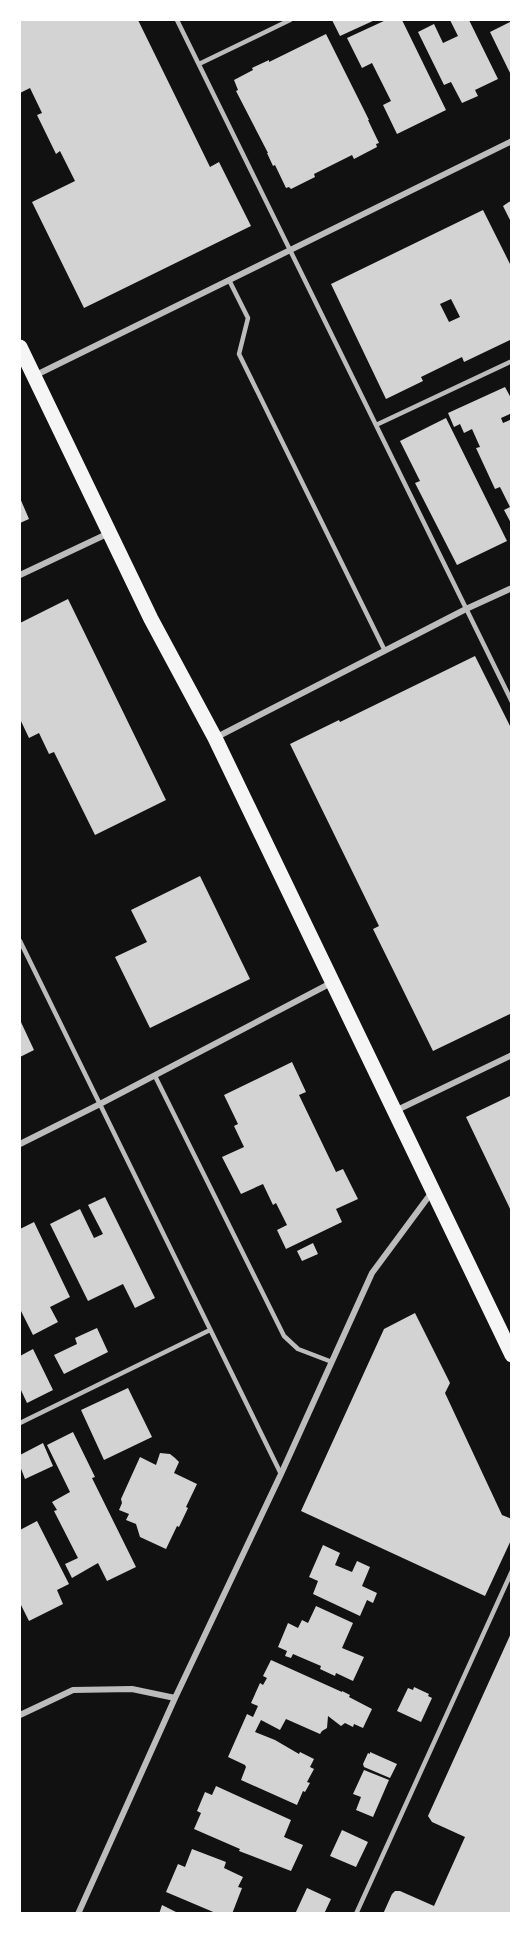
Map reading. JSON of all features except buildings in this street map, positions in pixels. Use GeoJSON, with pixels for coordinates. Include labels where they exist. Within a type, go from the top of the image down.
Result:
{"type":"FeatureCollection","features":[{"type":"Feature","properties":{"kind":"main road"},"geometry":{"type":"LineString","coordinates":[[20,347],[151,620],[215,738],[512,1355]]}},
{"type":"Feature","properties":{"kind":"street"},"geometry":{"type":"LineString","coordinates":[[34,376],[512,141]]}},
{"type":"Feature","properties":{"kind":"street"},"geometry":{"type":"LineString","coordinates":[[20,575],[110,532]]}},
{"type":"Feature","properties":{"kind":"street"},"geometry":{"type":"LineString","coordinates":[[215,738],[466,609],[512,588]]}},
{"type":"Feature","properties":{"kind":"street"},"geometry":{"type":"LineString","coordinates":[[20,1144],[332,983]]}},
{"type":"Feature","properties":{"kind":"street"},"geometry":{"type":"LineString","coordinates":[[394,1112],[512,1054]]}},
{"type":"Feature","properties":{"kind":"street"},"geometry":{"type":"LineString","coordinates":[[78,1914],[175,1698],[281,1474],[372,1273],[432,1191]]}},
{"type":"Feature","properties":{"kind":"street"},"geometry":{"type":"LineString","coordinates":[[20,1715],[73,1690],[132,1689],[175,1698]]}},
{"type":"Feature","properties":{"kind":"lane"},"geometry":{"type":"LineString","coordinates":[[177,20],[512,702]]}},
{"type":"Feature","properties":{"kind":"lane"},"geometry":{"type":"LineString","coordinates":[[199,63],[290,20]]}},
{"type":"Feature","properties":{"kind":"lane"},"geometry":{"type":"LineString","coordinates":[[229,280],[248,318],[239,354],[385,651]]}},
{"type":"Feature","properties":{"kind":"lane"},"geometry":{"type":"LineString","coordinates":[[376,425],[512,361]]}},
{"type":"Feature","properties":{"kind":"lane"},"geometry":{"type":"LineString","coordinates":[[20,941],[281,1474]]}},
{"type":"Feature","properties":{"kind":"lane"},"geometry":{"type":"LineString","coordinates":[[155,1076],[284,1336],[298,1349],[332,1362]]}},
{"type":"Feature","properties":{"kind":"lane"},"geometry":{"type":"LineString","coordinates":[[20,1423],[210,1330]]}},
{"type":"Feature","properties":{"kind":"lane"},"geometry":{"type":"LineString","coordinates":[[356,1914],[512,1571]]}}]}
